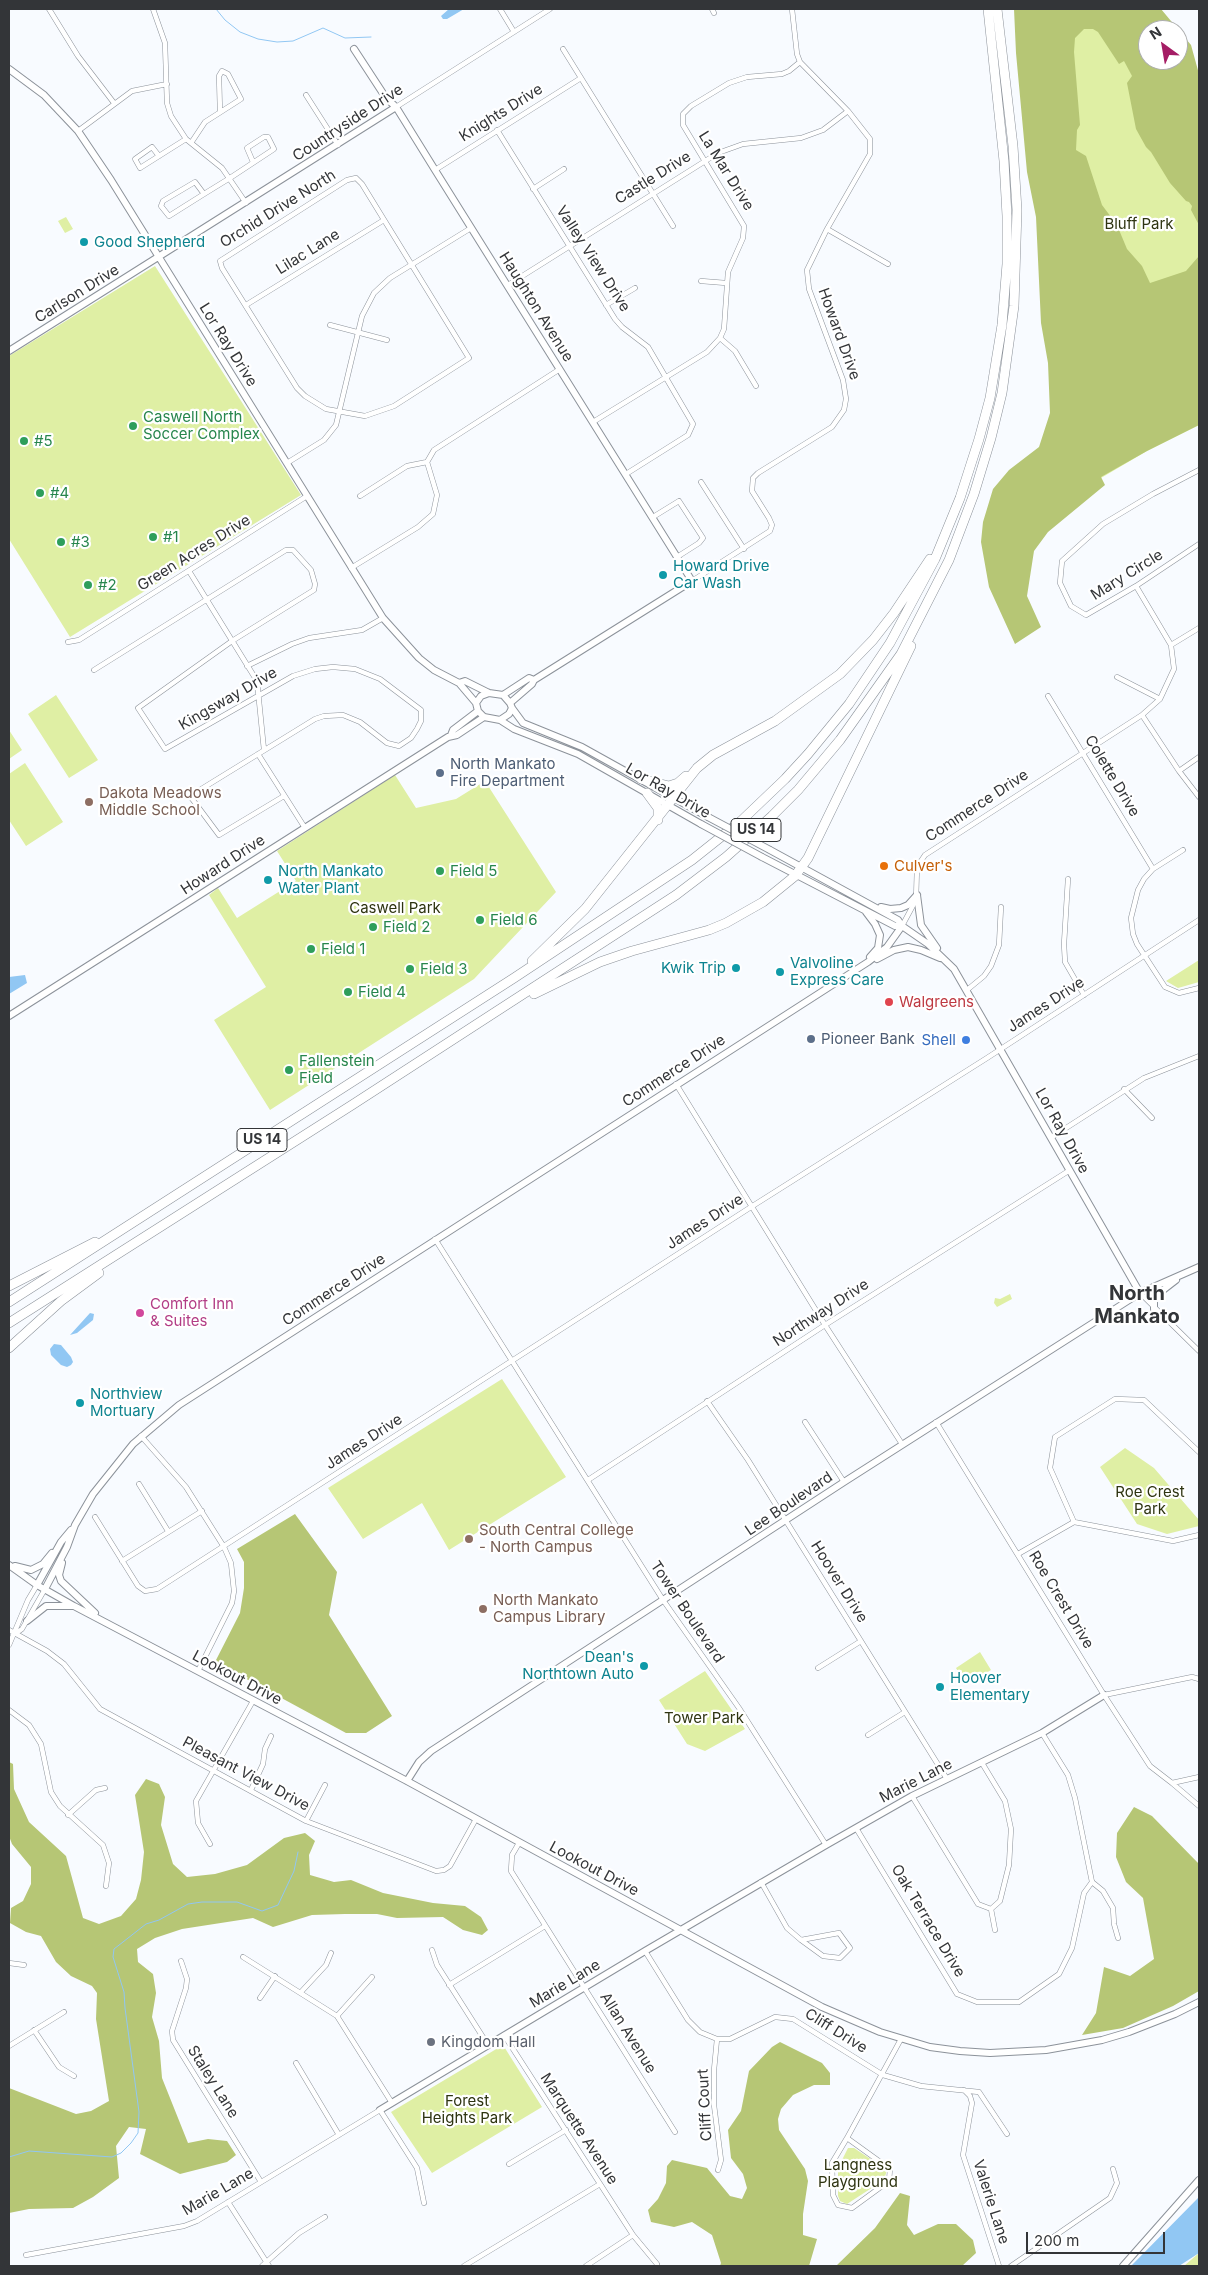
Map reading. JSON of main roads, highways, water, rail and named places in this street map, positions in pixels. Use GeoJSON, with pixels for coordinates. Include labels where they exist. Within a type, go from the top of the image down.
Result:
{"type":"FeatureCollection","features":[{"type":"Feature","properties":{"kind":"highway","name":"US 14"},"geometry":{"type":"LineString","coordinates":[[9,1302],[514,978],[692,860],[741,820],[784,779],[828,732],[868,678],[914,602],[936,559],[960,498],[980,439],[996,365],[1004,300],[1008,238],[1007,196],[988,9]]}},
{"type":"Feature","properties":{"kind":"highway","name":"US 14"},"geometry":{"type":"LineString","coordinates":[[9,1323],[117,1256],[676,895],[726,857],[772,816],[814,772],[855,720],[901,654],[949,560],[977,485],[1002,393],[1016,281],[1017,210],[1016,175],[999,9]]}},
{"type":"Feature","properties":{"kind":"highway"},"geometry":{"type":"LineString","coordinates":[[641,779],[663,785],[674,785],[707,759],[775,721],[811,697],[840,674],[873,640],[894,613],[943,538]]}},
{"type":"Feature","properties":{"kind":"highway"},"geometry":{"type":"LineString","coordinates":[[498,1011],[600,962],[632,950],[710,930],[726,923],[764,902],[795,876],[803,866],[894,682],[918,631],[925,610]]}},
{"type":"Feature","properties":{"kind":"highway"},"geometry":{"type":"LineString","coordinates":[[514,978],[585,909],[658,820],[697,768],[707,759]]}},
{"type":"Feature","properties":{"kind":"highway"},"geometry":{"type":"LineString","coordinates":[[647,793],[658,808],[658,820]]}},
{"type":"Feature","properties":{"kind":"highway"},"geometry":{"type":"LineString","coordinates":[[9,1286],[28,1278],[84,1247],[112,1236]]}},
{"type":"Feature","properties":{"kind":"highway","name":"US 14"},"geometry":{"type":"LineString","coordinates":[[9,1348],[45,1314],[103,1270],[117,1256]]}},
{"type":"Feature","properties":{"kind":"water"},"geometry":{"type":"Polygon","coordinates":[[[449,9],[464,9],[447,19],[443,19],[441,16],[449,9]]]}},
{"type":"Feature","properties":{"kind":"water"},"geometry":{"type":"Polygon","coordinates":[[[25,975],[27,983],[9,994],[9,977],[25,975]]]}},
{"type":"Feature","properties":{"kind":"water"},"geometry":{"type":"Polygon","coordinates":[[[90,1313],[94,1314],[93,1320],[77,1333],[70,1335],[90,1313]]]}},
{"type":"Feature","properties":{"kind":"water"},"geometry":{"type":"Polygon","coordinates":[[[54,1344],[61,1345],[71,1357],[73,1362],[71,1365],[67,1367],[61,1365],[51,1355],[50,1349],[54,1344]]]}},
{"type":"Feature","properties":{"kind":"water"},"geometry":{"type":"Polygon","coordinates":[[[1199,2197],[1199,2253],[1179,2266],[1131,2266],[1199,2197]]]}},
{"type":"Feature","properties":{"kind":"waterway"},"geometry":{"type":"LineString","coordinates":[[216,9],[225,20],[240,32],[258,39],[277,42],[293,41],[323,28],[345,38],[371,37]]}},
{"type":"Feature","properties":{"kind":"waterway"},"geometry":{"type":"LineString","coordinates":[[9,2157],[29,2151],[112,2157],[121,2153],[131,2143],[138,2133],[139,2112],[124,1992],[113,1957],[114,1949],[146,1924],[159,1920],[188,1904],[237,1902],[262,1911],[278,1905],[294,1871],[298,1852]]}},
{"type":"Feature","properties":{"kind":"place","name":"Good Shepherd"},"geometry":{"type":"Point","coordinates":[84,242]}},
{"type":"Feature","properties":{"kind":"place","name":"Caswell North Soccer Complex"},"geometry":{"type":"Point","coordinates":[133,426]}},
{"type":"Feature","properties":{"kind":"place","name":"#5"},"geometry":{"type":"Point","coordinates":[24,441]}},
{"type":"Feature","properties":{"kind":"place","name":"#4"},"geometry":{"type":"Point","coordinates":[40,493]}},
{"type":"Feature","properties":{"kind":"place","name":"#1"},"geometry":{"type":"Point","coordinates":[153,537]}},
{"type":"Feature","properties":{"kind":"place","name":"#3"},"geometry":{"type":"Point","coordinates":[61,542]}},
{"type":"Feature","properties":{"kind":"place","name":"Howard Drive Car Wash"},"geometry":{"type":"Point","coordinates":[663,575]}},
{"type":"Feature","properties":{"kind":"place","name":"#2"},"geometry":{"type":"Point","coordinates":[88,585]}},
{"type":"Feature","properties":{"kind":"place","name":"North Mankato Fire Department"},"geometry":{"type":"Point","coordinates":[440,773]}},
{"type":"Feature","properties":{"kind":"place","name":"Dakota Meadows Middle School"},"geometry":{"type":"Point","coordinates":[89,802]}},
{"type":"Feature","properties":{"kind":"place","name":"Culver's"},"geometry":{"type":"Point","coordinates":[884,866]}},
{"type":"Feature","properties":{"kind":"place","name":"Field 5"},"geometry":{"type":"Point","coordinates":[440,871]}},
{"type":"Feature","properties":{"kind":"place","name":"North Mankato Water Plant"},"geometry":{"type":"Point","coordinates":[268,880]}},
{"type":"Feature","properties":{"kind":"place","name":"Field 6"},"geometry":{"type":"Point","coordinates":[480,920]}},
{"type":"Feature","properties":{"kind":"place","name":"Field 2"},"geometry":{"type":"Point","coordinates":[373,927]}},
{"type":"Feature","properties":{"kind":"place","name":"Field 1"},"geometry":{"type":"Point","coordinates":[311,949]}},
{"type":"Feature","properties":{"kind":"place","name":"Kwik Trip"},"geometry":{"type":"Point","coordinates":[736,968]}},
{"type":"Feature","properties":{"kind":"place","name":"Field 3"},"geometry":{"type":"Point","coordinates":[410,969]}},
{"type":"Feature","properties":{"kind":"place","name":"Valvoline Express Care"},"geometry":{"type":"Point","coordinates":[780,972]}},
{"type":"Feature","properties":{"kind":"place","name":"Field 4"},"geometry":{"type":"Point","coordinates":[348,992]}},
{"type":"Feature","properties":{"kind":"place","name":"Walgreens"},"geometry":{"type":"Point","coordinates":[889,1002]}},
{"type":"Feature","properties":{"kind":"place","name":"Pioneer Bank"},"geometry":{"type":"Point","coordinates":[811,1039]}},
{"type":"Feature","properties":{"kind":"place","name":"Shell"},"geometry":{"type":"Point","coordinates":[966,1040]}},
{"type":"Feature","properties":{"kind":"place","name":"Fallenstein Field"},"geometry":{"type":"Point","coordinates":[289,1070]}},
{"type":"Feature","properties":{"kind":"place","name":"Comfort Inn & Suites"},"geometry":{"type":"Point","coordinates":[140,1313]}},
{"type":"Feature","properties":{"kind":"place","name":"Northview Mortuary"},"geometry":{"type":"Point","coordinates":[80,1403]}},
{"type":"Feature","properties":{"kind":"place","name":"South Central College - North Campus"},"geometry":{"type":"Point","coordinates":[469,1539]}},
{"type":"Feature","properties":{"kind":"place","name":"North Mankato Campus Library"},"geometry":{"type":"Point","coordinates":[483,1609]}},
{"type":"Feature","properties":{"kind":"place","name":"Dean's Northtown Auto"},"geometry":{"type":"Point","coordinates":[644,1666]}},
{"type":"Feature","properties":{"kind":"place","name":"Hoover Elementary"},"geometry":{"type":"Point","coordinates":[940,1687]}},
{"type":"Feature","properties":{"kind":"place","name":"Kingdom Hall"},"geometry":{"type":"Point","coordinates":[431,2042]}},
{"type":"Feature","properties":{"kind":"district","name":"North Mankato"},"geometry":{"type":"Point","coordinates":[1137,1306]}},
{"type":"Feature","properties":{"kind":"park label","name":"Bluff Park"},"geometry":{"type":"Point","coordinates":[1139,224]}},
{"type":"Feature","properties":{"kind":"park label","name":"Caswell Park"},"geometry":{"type":"Point","coordinates":[395,908]}},
{"type":"Feature","properties":{"kind":"park label","name":"Roe Crest Park"},"geometry":{"type":"Point","coordinates":[1150,1500]}},
{"type":"Feature","properties":{"kind":"park label","name":"Tower Park"},"geometry":{"type":"Point","coordinates":[704,1718]}},
{"type":"Feature","properties":{"kind":"park label","name":"Forest Heights Park"},"geometry":{"type":"Point","coordinates":[467,2110]}},
{"type":"Feature","properties":{"kind":"park label","name":"Langness Playground"},"geometry":{"type":"Point","coordinates":[858,2174]}}]}
